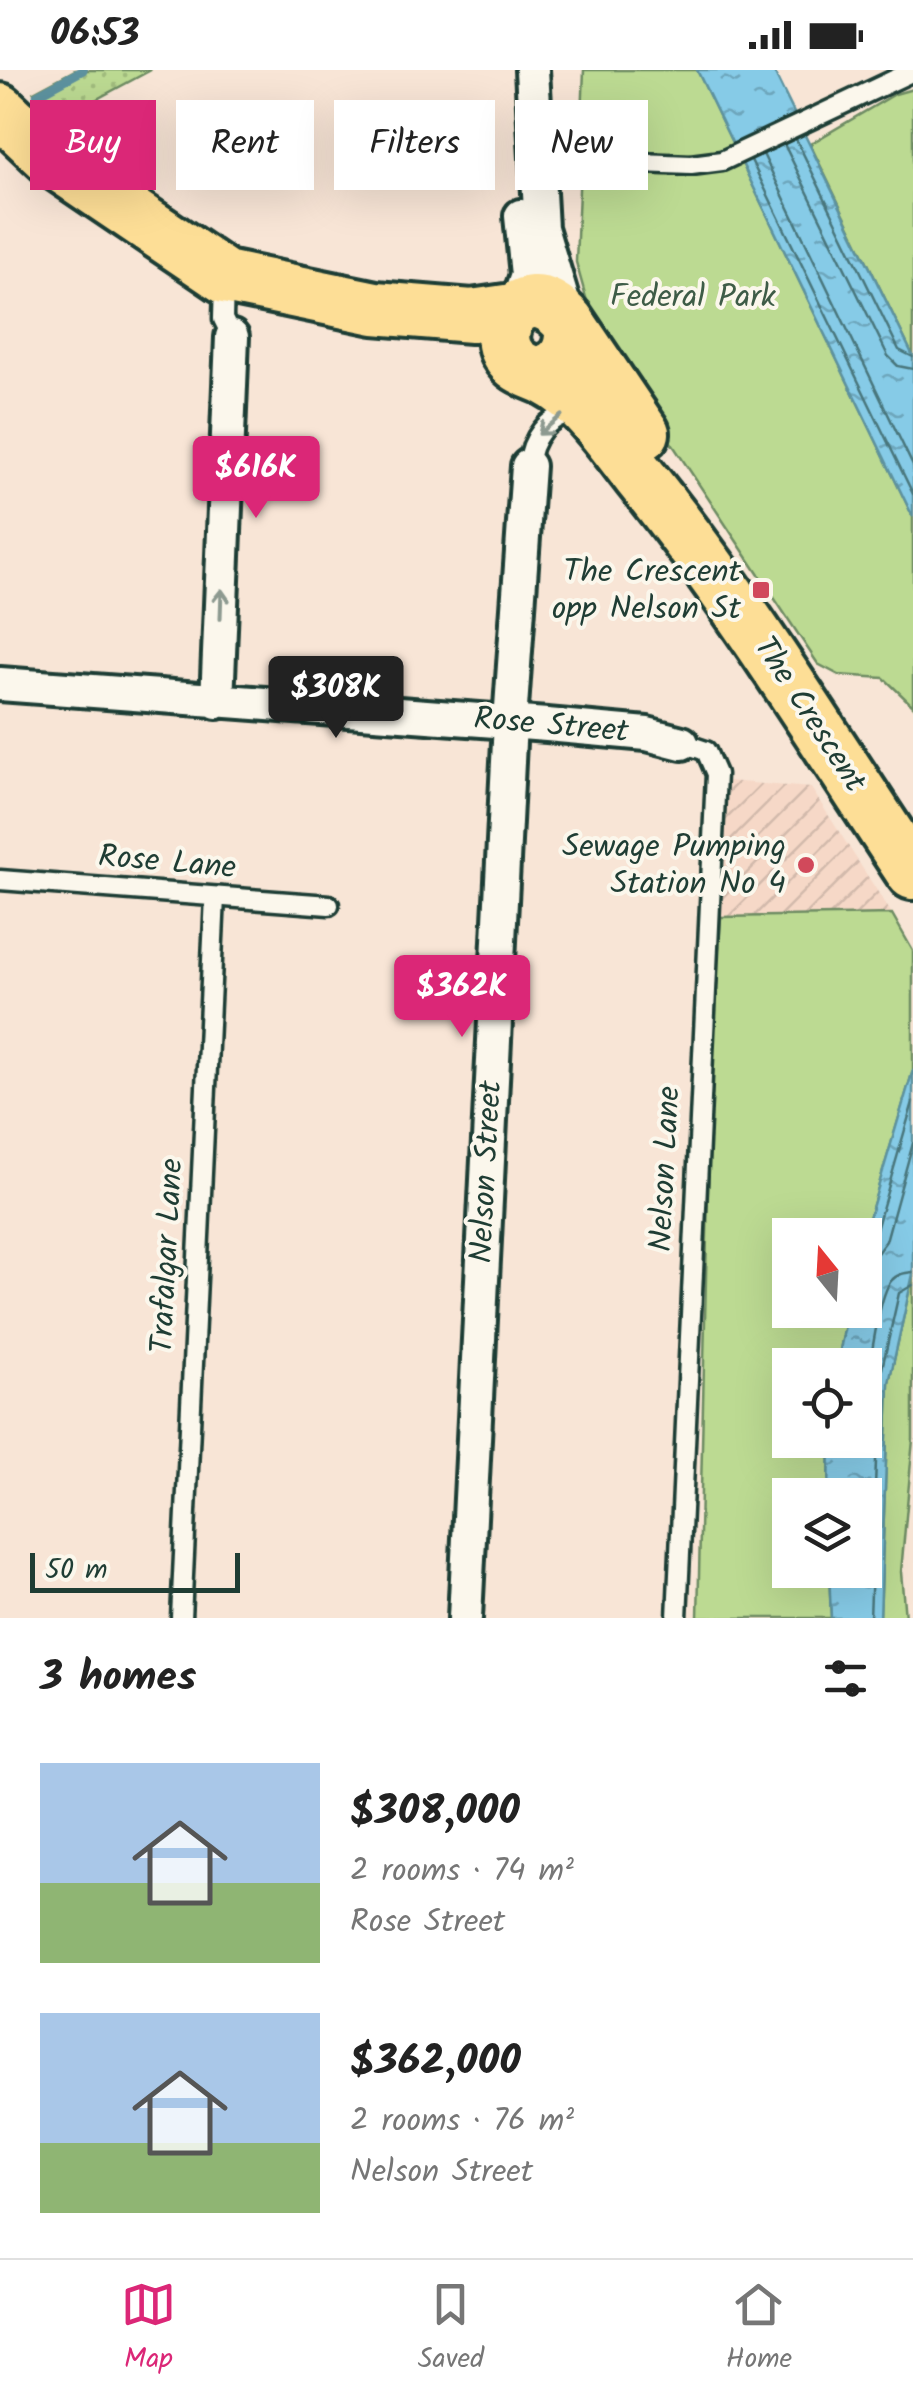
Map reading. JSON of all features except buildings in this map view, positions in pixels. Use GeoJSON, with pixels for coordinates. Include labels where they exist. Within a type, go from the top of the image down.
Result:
{"type":"FeatureCollection","features":[{"type":"Feature","properties":{"kind":"main road","name":"The Crescent"},"geometry":{"type":"LineString","coordinates":[[13,138],[224,277],[375,308],[466,338],[554,382],[593,419],[704,556],[913,873]]}},
{"type":"Feature","properties":{"kind":"main road"},"geometry":{"type":"LineString","coordinates":[[530,302],[547,305],[571,329],[570,348],[561,363],[545,372],[528,371],[515,362],[504,345],[504,325],[514,309],[530,302]]}},
{"type":"Feature","properties":{"kind":"main road","name":"The Crescent"},"geometry":{"type":"LineString","coordinates":[[375,308],[472,316],[514,309]]}},
{"type":"Feature","properties":{"kind":"main road","name":"The Crescent"},"geometry":{"type":"LineString","coordinates":[[571,329],[653,448],[704,556]]}},
{"type":"Feature","properties":{"kind":"street"},"geometry":{"type":"LineString","coordinates":[[532,70],[534,100]]}},
{"type":"Feature","properties":{"kind":"street"},"geometry":{"type":"LineString","coordinates":[[514,309],[527,275],[522,210],[528,190]]}},
{"type":"Feature","properties":{"kind":"street"},"geometry":{"type":"LineString","coordinates":[[539,190],[541,228],[571,329]]}},
{"type":"Feature","properties":{"kind":"street"},"geometry":{"type":"LineString","coordinates":[[217,702],[232,337]]}},
{"type":"Feature","properties":{"kind":"street","name":"Nelson Street"},"geometry":{"type":"LineString","coordinates":[[465,1618],[510,722],[528,466]]}},
{"type":"Feature","properties":{"kind":"street","name":"Rose Street"},"geometry":{"type":"LineString","coordinates":[[0,684],[510,722],[648,734],[682,743]]}},
{"type":"Feature","properties":{"kind":"lane"},"geometry":{"type":"LineString","coordinates":[[648,163],[691,165],[728,159],[913,72]]}},
{"type":"Feature","properties":{"kind":"lane"},"geometry":{"type":"LineString","coordinates":[[224,277],[223,319],[232,337]]}},
{"type":"Feature","properties":{"kind":"lane","name":"Nelson Street"},"geometry":{"type":"LineString","coordinates":[[528,466],[535,439],[554,418],[576,412],[593,419]]}},
{"type":"Feature","properties":{"kind":"lane","name":"Nelson Lane"},"geometry":{"type":"LineString","coordinates":[[676,1618],[716,774],[706,751],[682,743]]}},
{"type":"Feature","properties":{"kind":"lane","name":"Rose Lane"},"geometry":{"type":"LineString","coordinates":[[0,880],[329,906]]}},
{"type":"Feature","properties":{"kind":"lane","name":"Trafalgar Lane"},"geometry":{"type":"LineString","coordinates":[[182,1618],[216,897]]}},
{"type":"Feature","properties":{"kind":"shaded area"},"geometry":{"type":"Polygon","coordinates":[[[728,781],[811,788],[892,914],[721,917],[728,781]]]}},
{"type":"Feature","properties":{"kind":"green space"},"geometry":{"type":"Polygon","coordinates":[[[75,70],[151,70],[95,100],[45,100],[34,92],[75,70]]]}},
{"type":"Feature","properties":{"kind":"green space","name":"Federal Park"},"geometry":{"type":"Polygon","coordinates":[[[584,70],[697,70],[913,517],[913,706],[884,678],[839,675],[818,664],[594,326],[576,262],[579,190],[648,190],[648,100],[583,100],[584,70]]]}},
{"type":"Feature","properties":{"kind":"green space"},"geometry":{"type":"Polygon","coordinates":[[[913,89],[913,356],[810,144],[895,94],[913,89]]]}},
{"type":"Feature","properties":{"kind":"green space"},"geometry":{"type":"Polygon","coordinates":[[[892,914],[913,951],[913,1070],[869,1218],[772,1218],[772,1328],[844,1328],[840,1348],[772,1348],[772,1458],[830,1458],[829,1478],[772,1478],[772,1588],[830,1588],[831,1618],[698,1618],[711,1064],[721,917],[892,914]]]}},
{"type":"Feature","properties":{"kind":"green space"},"geometry":{"type":"Polygon","coordinates":[[[913,1274],[913,1439],[901,1572],[905,1618],[880,1618],[889,1383],[913,1274]]]}},
{"type":"Feature","properties":{"kind":"water"},"geometry":{"type":"Polygon","coordinates":[[[697,70],[773,70],[913,356],[913,517],[697,70]]]}},
{"type":"Feature","properties":{"kind":"water"},"geometry":{"type":"Polygon","coordinates":[[[913,1070],[913,1274],[889,1383],[882,1566],[882,1478],[829,1478],[830,1458],[882,1458],[882,1348],[840,1348],[844,1328],[882,1328],[882,1218],[869,1218],[913,1070]]]}},
{"type":"Feature","properties":{"kind":"water"},"geometry":{"type":"Polygon","coordinates":[[[830,1588],[881,1588],[880,1618],[831,1618],[830,1588]]]}},
{"type":"Feature","properties":{"kind":"waterway"},"geometry":{"type":"LineString","coordinates":[[37,95],[83,70]]}},
{"type":"Feature","properties":{"kind":"place","name":"The Crescent opp Nelson St"},"geometry":{"type":"Point","coordinates":[761,590]}},
{"type":"Feature","properties":{"kind":"place","name":"Sewage Pumping Station No 4"},"geometry":{"type":"Point","coordinates":[806,865]}}]}
